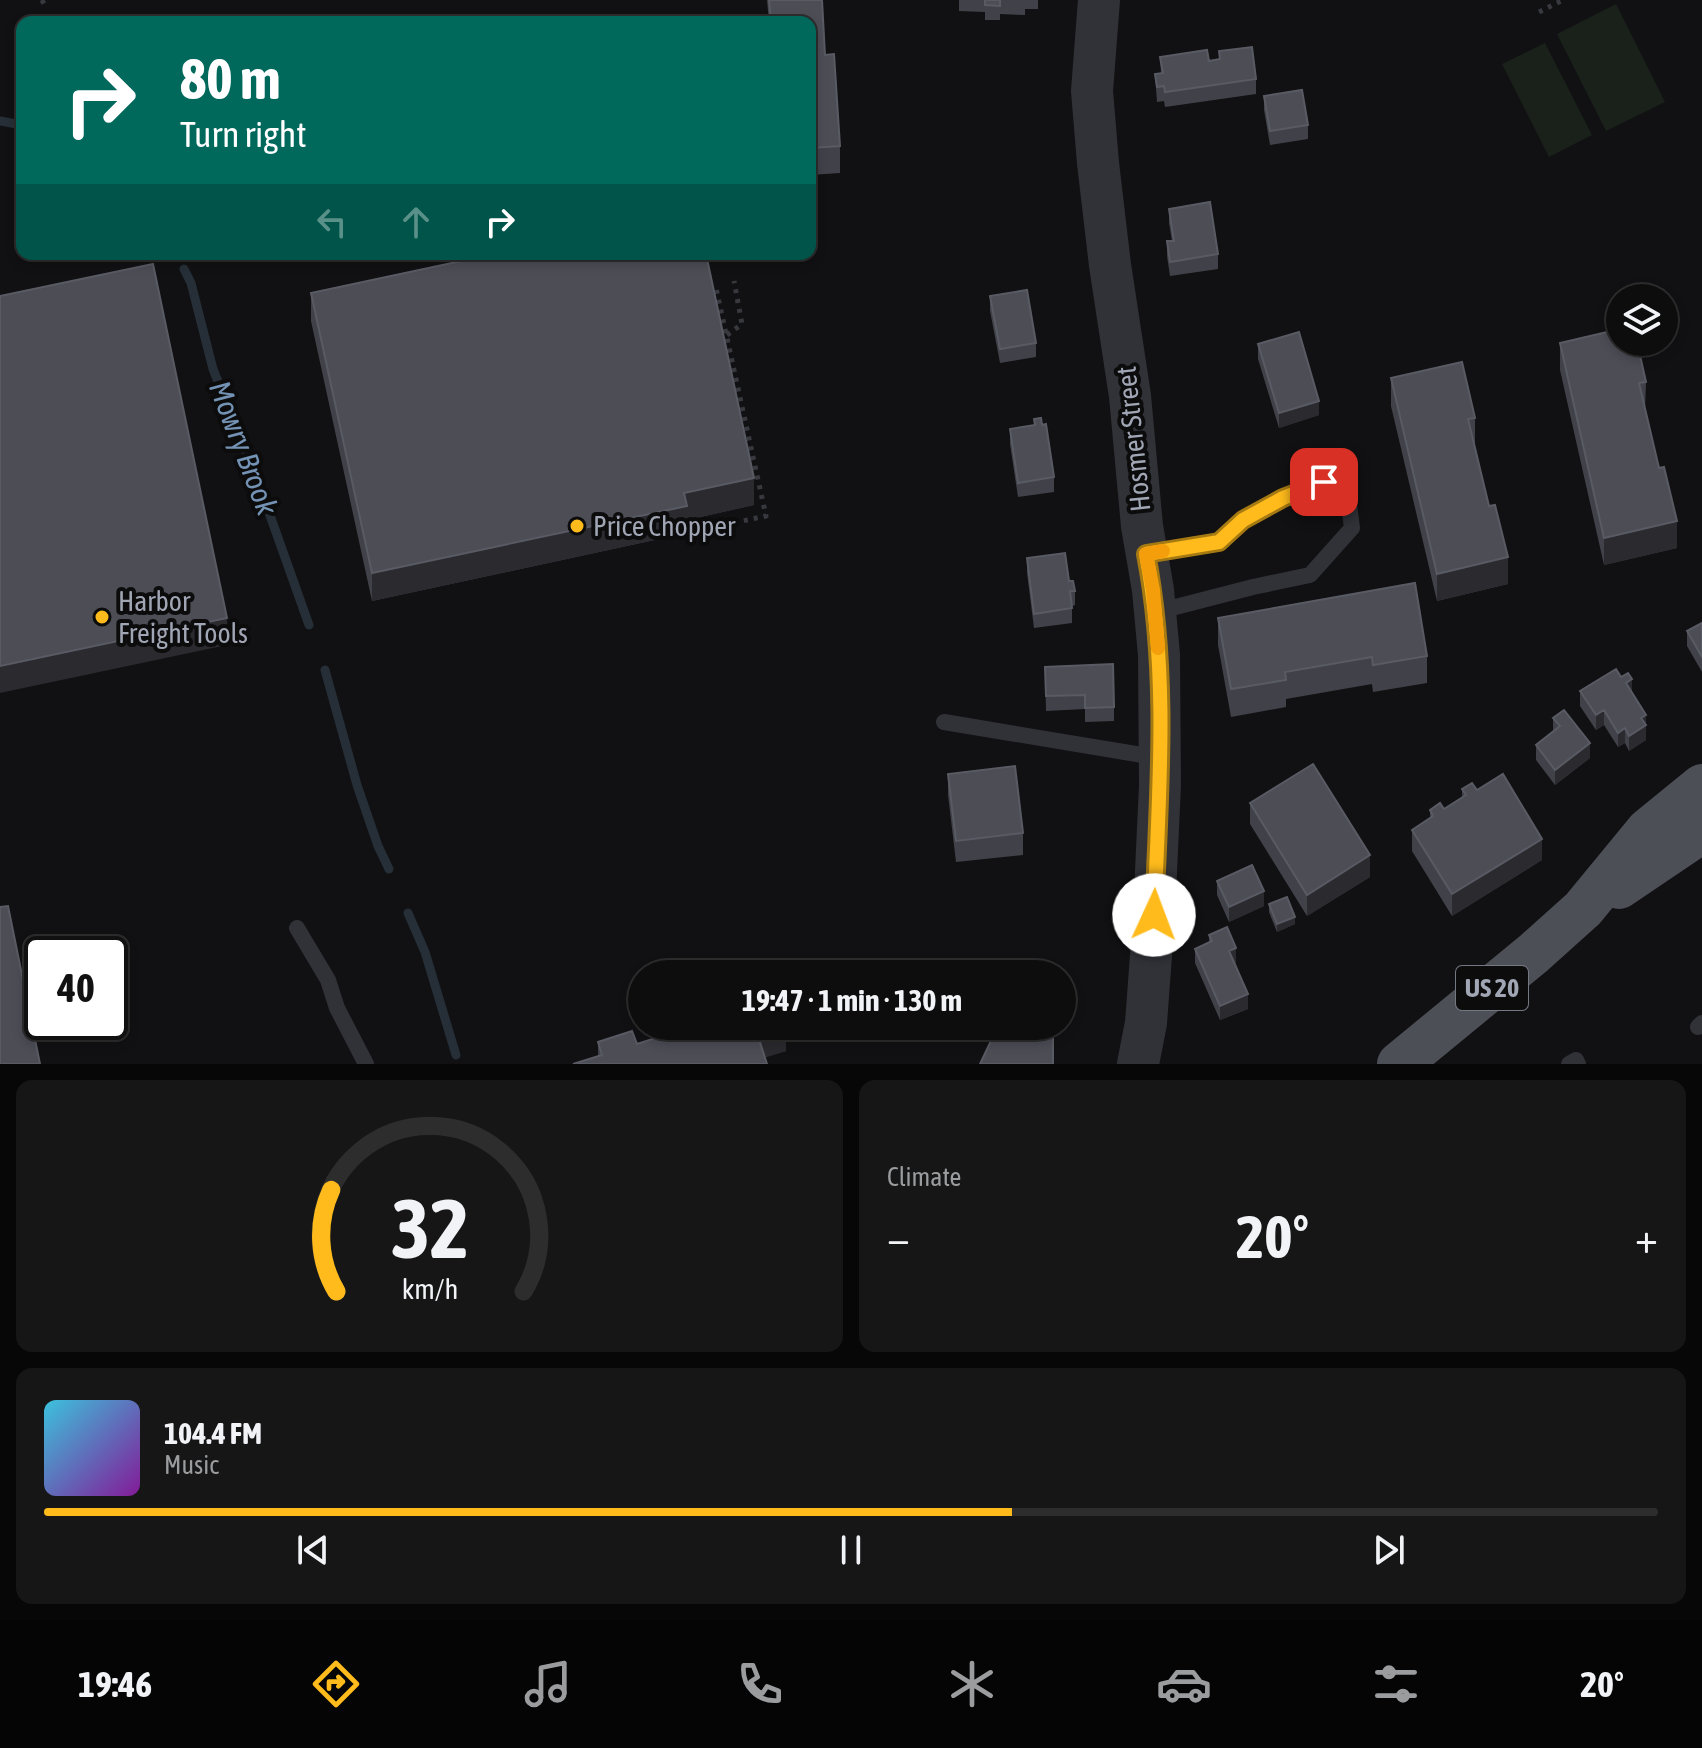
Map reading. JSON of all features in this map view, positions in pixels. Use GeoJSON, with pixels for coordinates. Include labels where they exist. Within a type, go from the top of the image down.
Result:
{"type":"FeatureCollection","features":[{"type":"Feature","properties":{"kind":"main road","name":"US 20"},"geometry":{"type":"LineString","coordinates":[[1399,1064],[1583,909],[1648,830],[1702,786]]}},
{"type":"Feature","properties":{"kind":"main road","name":"US 20"},"geometry":{"type":"LineString","coordinates":[[1583,909],[1702,831]]}},
{"type":"Feature","properties":{"kind":"street","name":"Hosmer Street"},"geometry":{"type":"LineString","coordinates":[[1099,0],[1092,91],[1103,205],[1130,396],[1159,655],[1160,758],[1154,915],[1146,1023],[1138,1064]]}},
{"type":"Feature","properties":{"kind":"street","name":"Hosmer Street"},"geometry":{"type":"LineString","coordinates":[[1146,1023],[1154,1064]]}},
{"type":"Feature","properties":{"kind":"lane"},"geometry":{"type":"LineString","coordinates":[[1146,554],[1219,542],[1243,520],[1283,498],[1345,474],[1352,528],[1310,575],[1155,612]]}},
{"type":"Feature","properties":{"kind":"lane"},"geometry":{"type":"LineString","coordinates":[[944,722],[1160,758]]}},
{"type":"Feature","properties":{"kind":"lane"},"geometry":{"type":"LineString","coordinates":[[297,928],[328,980],[337,1008],[366,1064]]}},
{"type":"Feature","properties":{"kind":"lane"},"geometry":{"type":"LineString","coordinates":[[1569,1064],[1576,1060],[1578,1064]]}},
{"type":"Feature","properties":{"kind":"path"},"geometry":{"type":"LineString","coordinates":[[1539,12],[1563,0]]}},
{"type":"Feature","properties":{"kind":"path"},"geometry":{"type":"LineString","coordinates":[[727,335],[742,324],[734,281]]}},
{"type":"Feature","properties":{"kind":"path"},"geometry":{"type":"LineString","coordinates":[[695,531],[766,516],[716,288]]}},
{"type":"Feature","properties":{"kind":"shaded area"},"geometry":{"type":"Polygon","coordinates":[[[1616,4],[1665,102],[1606,131],[1557,34],[1616,4]]]}},
{"type":"Feature","properties":{"kind":"shaded area"},"geometry":{"type":"Polygon","coordinates":[[[1545,43],[1592,135],[1549,157],[1502,64],[1545,43]]]}},
{"type":"Feature","properties":{"kind":"building"},"geometry":{"type":"Polygon","coordinates":[[[769,0],[822,0],[825,55],[834,54],[840,146],[816,148],[816,16],[770,16],[769,0]]]}},
{"type":"Feature","properties":{"kind":"building"},"geometry":{"type":"Polygon","coordinates":[[[985,0],[1000,0],[1000,6],[985,5],[985,0]]]}},
{"type":"Feature","properties":{"kind":"building"},"geometry":{"type":"Polygon","coordinates":[[[1252,47],[1256,79],[1165,92],[1164,86],[1157,87],[1155,74],[1163,73],[1160,57],[1207,50],[1209,61],[1220,59],[1219,51],[1252,47]]]}},
{"type":"Feature","properties":{"kind":"building"},"geometry":{"type":"Polygon","coordinates":[[[1302,90],[1308,125],[1270,131],[1264,96],[1302,90]]]}},
{"type":"Feature","properties":{"kind":"building"},"geometry":{"type":"Polygon","coordinates":[[[1210,202],[1218,254],[1170,262],[1167,241],[1174,241],[1169,209],[1210,202]]]}},
{"type":"Feature","properties":{"kind":"building"},"geometry":{"type":"Polygon","coordinates":[[[466,260],[707,260],[754,478],[684,493],[687,506],[372,573],[311,293],[466,260]]]}},
{"type":"Feature","properties":{"kind":"building"},"geometry":{"type":"Polygon","coordinates":[[[153,264],[227,618],[0,666],[0,296],[153,264]]]}},
{"type":"Feature","properties":{"kind":"building"},"geometry":{"type":"Polygon","coordinates":[[[1027,290],[1036,343],[1000,349],[990,296],[1027,290]]]}},
{"type":"Feature","properties":{"kind":"building"},"geometry":{"type":"Polygon","coordinates":[[[1299,332],[1319,401],[1279,413],[1258,344],[1299,332]]]}},
{"type":"Feature","properties":{"kind":"building"},"geometry":{"type":"Polygon","coordinates":[[[1606,332],[1606,356],[1640,356],[1646,382],[1639,383],[1659,468],[1664,467],[1677,521],[1604,538],[1560,343],[1606,332]]]}},
{"type":"Feature","properties":{"kind":"building"},"geometry":{"type":"Polygon","coordinates":[[[1462,362],[1475,418],[1468,419],[1489,506],[1495,505],[1508,557],[1437,574],[1391,378],[1462,362]]]}},
{"type":"Feature","properties":{"kind":"building"},"geometry":{"type":"Polygon","coordinates":[[[1041,418],[1042,425],[1046,424],[1054,477],[1018,483],[1010,429],[1035,425],[1034,419],[1041,418]]]}},
{"type":"Feature","properties":{"kind":"building"},"geometry":{"type":"Polygon","coordinates":[[[1065,553],[1069,581],[1073,581],[1075,591],[1070,591],[1072,608],[1034,614],[1027,558],[1065,553]]]}},
{"type":"Feature","properties":{"kind":"building"},"geometry":{"type":"Polygon","coordinates":[[[1415,583],[1427,656],[1373,665],[1372,657],[1285,672],[1286,680],[1231,689],[1218,618],[1415,583]]]}},
{"type":"Feature","properties":{"kind":"building"},"geometry":{"type":"Polygon","coordinates":[[[1702,623],[1702,657],[1687,631],[1702,623]]]}},
{"type":"Feature","properties":{"kind":"building"},"geometry":{"type":"Polygon","coordinates":[[[1113,664],[1114,707],[1085,708],[1085,695],[1046,696],[1045,667],[1113,664]]]}},
{"type":"Feature","properties":{"kind":"building"},"geometry":{"type":"Polygon","coordinates":[[[1616,669],[1621,677],[1628,673],[1632,679],[1626,683],[1646,715],[1641,718],[1646,725],[1629,736],[1625,728],[1618,733],[1604,710],[1596,715],[1580,691],[1616,669]]]}},
{"type":"Feature","properties":{"kind":"building"},"geometry":{"type":"Polygon","coordinates":[[[1564,710],[1590,743],[1555,770],[1536,745],[1560,726],[1553,718],[1564,710]]]}},
{"type":"Feature","properties":{"kind":"building"},"geometry":{"type":"Polygon","coordinates":[[[1313,764],[1370,855],[1307,895],[1250,803],[1313,764]]]}},
{"type":"Feature","properties":{"kind":"building"},"geometry":{"type":"Polygon","coordinates":[[[1015,766],[1023,833],[956,841],[948,774],[1015,766]]]}},
{"type":"Feature","properties":{"kind":"building"},"geometry":{"type":"Polygon","coordinates":[[[1503,774],[1542,839],[1452,894],[1412,830],[1433,816],[1430,810],[1440,803],[1444,809],[1466,795],[1462,789],[1472,783],[1477,790],[1503,774]]]}},
{"type":"Feature","properties":{"kind":"building"},"geometry":{"type":"Polygon","coordinates":[[[1252,865],[1264,891],[1229,907],[1217,881],[1252,865]]]}},
{"type":"Feature","properties":{"kind":"building"},"geometry":{"type":"Polygon","coordinates":[[[1287,897],[1295,917],[1277,924],[1269,904],[1287,897]]]}},
{"type":"Feature","properties":{"kind":"building"},"geometry":{"type":"Polygon","coordinates":[[[8,906],[24,985],[24,1040],[35,1040],[40,1064],[0,1064],[0,907],[8,906]]]}},
{"type":"Feature","properties":{"kind":"building"},"geometry":{"type":"Polygon","coordinates":[[[1227,927],[1236,948],[1229,951],[1248,994],[1220,1006],[1195,949],[1212,941],[1209,935],[1227,927]]]}},
{"type":"Feature","properties":{"kind":"building"},"geometry":{"type":"Polygon","coordinates":[[[628,1032],[628,1040],[635,1040],[637,1044],[650,1040],[759,1040],[767,1064],[573,1064],[602,1055],[598,1042],[628,1032]]]}},
{"type":"Feature","properties":{"kind":"building"},"geometry":{"type":"Polygon","coordinates":[[[991,1040],[1053,1040],[1053,1064],[980,1064],[991,1040]]]}},
{"type":"Feature","properties":{"kind":"waterway","name":"Mowry Brook"},"geometry":{"type":"LineString","coordinates":[[0,121],[16,124]]}},
{"type":"Feature","properties":{"kind":"waterway","name":"Mowry Brook"},"geometry":{"type":"LineString","coordinates":[[184,269],[191,283],[213,369],[261,490],[309,625]]}},
{"type":"Feature","properties":{"kind":"waterway","name":"Mowry Brook"},"geometry":{"type":"LineString","coordinates":[[325,670],[357,785],[389,869]]}},
{"type":"Feature","properties":{"kind":"waterway","name":"Mowry Brook"},"geometry":{"type":"LineString","coordinates":[[408,913],[425,952],[456,1055]]}},
{"type":"Feature","properties":{"kind":"slow traffic"},"geometry":{"type":"LineString","coordinates":[[1158,648],[1146,554],[1163,551]]}},
{"type":"Feature","properties":{"kind":"place","name":"Price Chopper"},"geometry":{"type":"Point","coordinates":[577,526]}},
{"type":"Feature","properties":{"kind":"place","name":"Harbor Freight Tools"},"geometry":{"type":"Point","coordinates":[102,617]}},
{"type":"Feature","properties":{"kind":"route"},"geometry":{"type":"LineString","coordinates":[[1154,915],[1160,785],[1159,655],[1146,554],[1219,542],[1243,520],[1283,498],[1324,482]]}}]}
